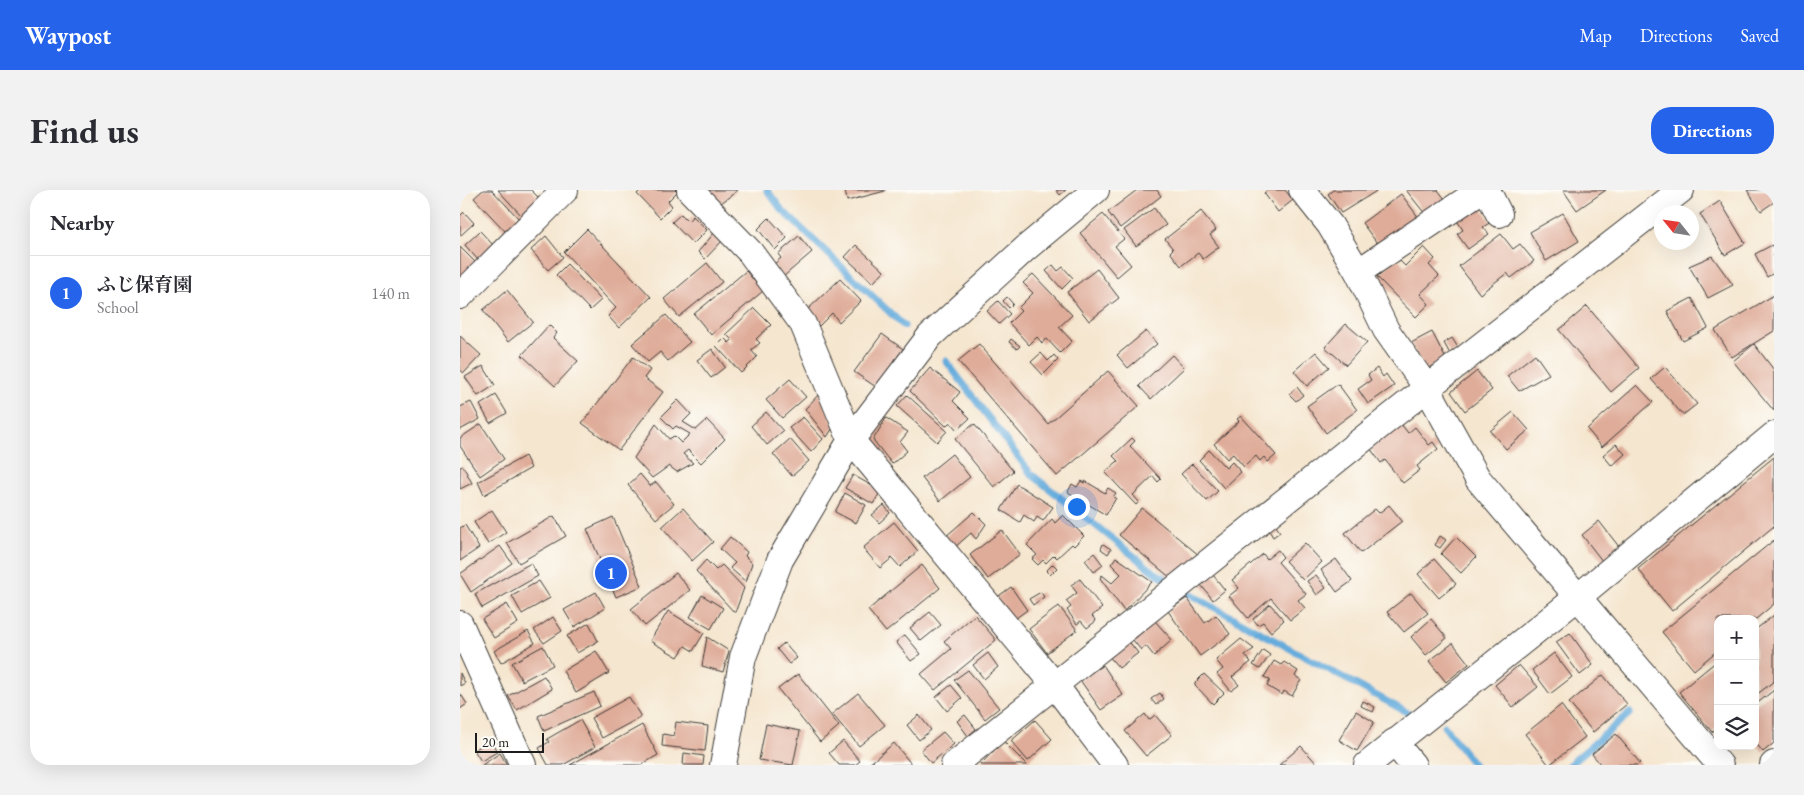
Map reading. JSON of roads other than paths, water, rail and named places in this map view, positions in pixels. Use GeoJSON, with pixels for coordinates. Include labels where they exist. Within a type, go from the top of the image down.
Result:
{"type":"FeatureCollection","features":[{"type":"Feature","properties":{"kind":"street"},"geometry":{"type":"LineString","coordinates":[[460,296],[565,190]]}},
{"type":"Feature","properties":{"kind":"street"},"geometry":{"type":"LineString","coordinates":[[690,190],[750,252],[803,324],[851,440],[1054,684],[1115,765]]}},
{"type":"Feature","properties":{"kind":"street"},"geometry":{"type":"LineString","coordinates":[[723,765],[743,657],[780,560],[851,440],[930,336],[1026,248],[1096,190]]}},
{"type":"Feature","properties":{"kind":"street"},"geometry":{"type":"LineString","coordinates":[[1302,190],[1330,225],[1358,272],[1386,330],[1427,388],[1478,479],[1720,765]]}},
{"type":"Feature","properties":{"kind":"street"},"geometry":{"type":"LineString","coordinates":[[1487,190],[1499,214]]}},
{"type":"Feature","properties":{"kind":"street"},"geometry":{"type":"LineString","coordinates":[[954,765],[1427,388],[1681,190]]}},
{"type":"Feature","properties":{"kind":"street"},"geometry":{"type":"LineString","coordinates":[[1358,272],[1467,194]]}},
{"type":"Feature","properties":{"kind":"street"},"geometry":{"type":"LineString","coordinates":[[1367,765],[1578,597],[1774,435]]}},
{"type":"Feature","properties":{"kind":"street"},"geometry":{"type":"LineString","coordinates":[[460,624],[523,765]]}},
{"type":"Feature","properties":{"kind":"street"},"geometry":{"type":"LineString","coordinates":[[1394,742],[1413,765]]}},
{"type":"Feature","properties":{"kind":"waterway"},"geometry":{"type":"LineString","coordinates":[[767,190],[781,209],[904,326]]}},
{"type":"Feature","properties":{"kind":"waterway"},"geometry":{"type":"LineString","coordinates":[[946,361],[1031,474],[1154,572],[1165,578]]}},
{"type":"Feature","properties":{"kind":"waterway"},"geometry":{"type":"LineString","coordinates":[[1188,593],[1410,714]]}},
{"type":"Feature","properties":{"kind":"waterway"},"geometry":{"type":"LineString","coordinates":[[1569,765],[1630,713]]}},
{"type":"Feature","properties":{"kind":"waterway"},"geometry":{"type":"LineString","coordinates":[[1444,726],[1474,765]]}},
{"type":"Feature","properties":{"kind":"place","name":"ふじ保育園"},"geometry":{"type":"Point","coordinates":[611,573]}}]}
